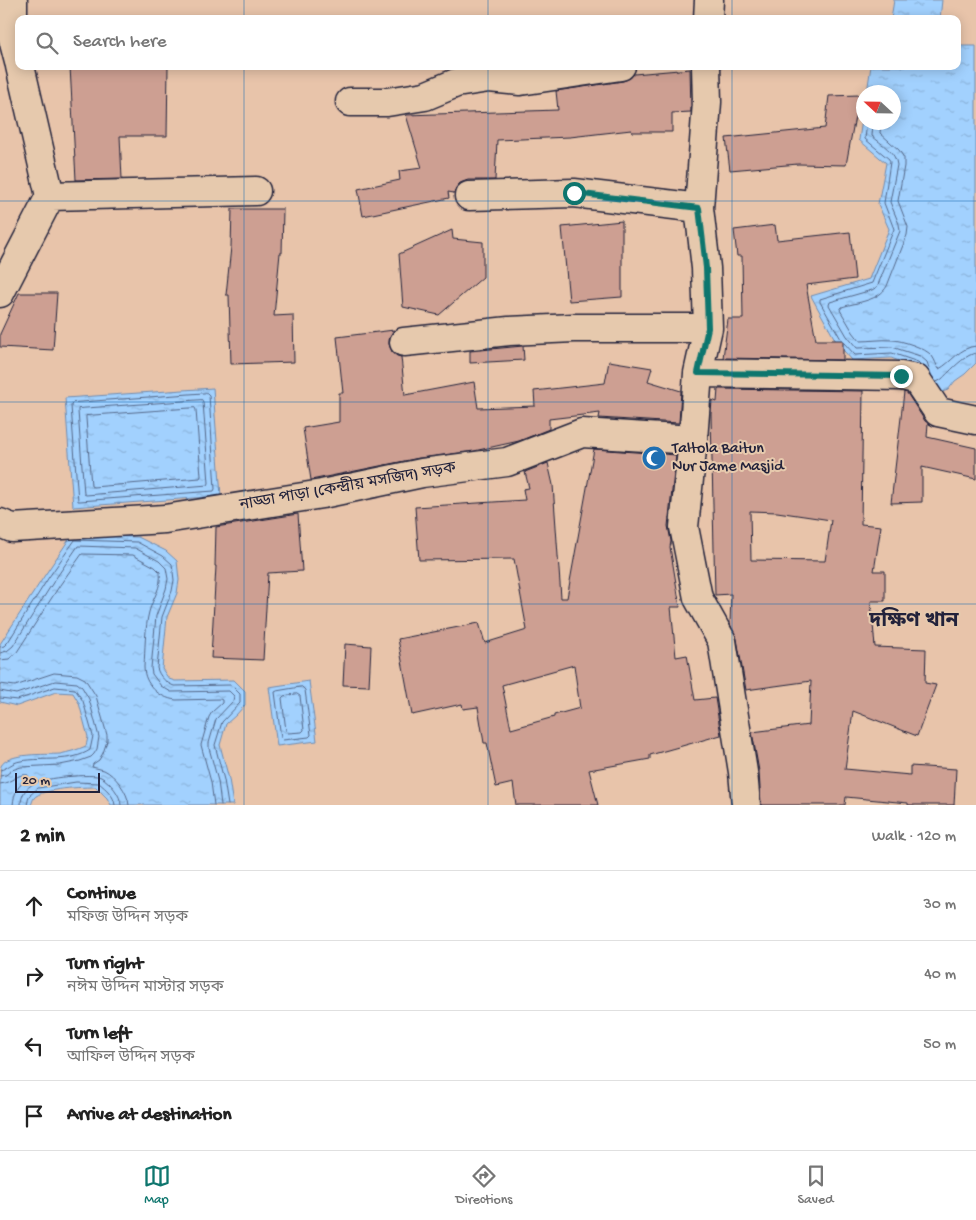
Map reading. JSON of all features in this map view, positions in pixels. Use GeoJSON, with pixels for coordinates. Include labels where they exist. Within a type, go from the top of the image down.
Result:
{"type":"FeatureCollection","features":[{"type":"Feature","properties":{"kind":"street"},"geometry":{"type":"LineString","coordinates":[[13,0],[13,39],[15,47]]}},
{"type":"Feature","properties":{"kind":"street"},"geometry":{"type":"LineString","coordinates":[[708,15],[709,0]]}},
{"type":"Feature","properties":{"kind":"street"},"geometry":{"type":"LineString","coordinates":[[0,293],[50,196],[21,70]]}},
{"type":"Feature","properties":{"kind":"street"},"geometry":{"type":"LineString","coordinates":[[350,102],[387,102],[424,96],[456,84],[489,78],[520,81],[594,70]]}},
{"type":"Feature","properties":{"kind":"street"},"geometry":{"type":"LineString","coordinates":[[706,70],[707,102],[699,208],[706,268],[708,328],[698,373],[684,527],[698,598],[722,642],[743,772],[746,805]]}},
{"type":"Feature","properties":{"kind":"street"},"geometry":{"type":"LineString","coordinates":[[50,196],[256,190]]}},
{"type":"Feature","properties":{"kind":"street"},"geometry":{"type":"LineString","coordinates":[[469,196],[574,193],[699,208]]}},
{"type":"Feature","properties":{"kind":"street"},"geometry":{"type":"LineString","coordinates":[[404,342],[509,331],[574,328],[708,328]]}},
{"type":"Feature","properties":{"kind":"street"},"geometry":{"type":"LineString","coordinates":[[698,373],[901,376],[916,379],[938,412],[976,420]]}},
{"type":"Feature","properties":{"kind":"street","name":"নাড্ডা পাড়া (কেন্দ্রীয় মসজিদ) সড়ক"},"geometry":{"type":"LineString","coordinates":[[0,523],[12,528],[175,518],[322,494],[422,473],[508,462],[582,433],[693,440]]}},
{"type":"Feature","properties":{"kind":"water"},"geometry":{"type":"Polygon","coordinates":[[[894,0],[942,0],[940,15],[892,15],[894,0]]]}},
{"type":"Feature","properties":{"kind":"water"},"geometry":{"type":"Polygon","coordinates":[[[961,46],[976,46],[976,363],[955,381],[948,390],[933,395],[917,367],[891,358],[852,360],[837,343],[811,296],[869,279],[889,229],[878,204],[886,163],[859,140],[860,130],[901,130],[901,85],[868,85],[870,70],[961,70],[961,46]]]}},
{"type":"Feature","properties":{"kind":"water"},"geometry":{"type":"Polygon","coordinates":[[[213,388],[221,496],[73,507],[65,398],[213,388]]]}},
{"type":"Feature","properties":{"kind":"water"},"geometry":{"type":"Polygon","coordinates":[[[72,535],[138,537],[166,551],[177,561],[179,580],[177,593],[167,617],[162,669],[169,679],[175,681],[234,680],[245,691],[245,705],[226,724],[220,745],[229,779],[233,805],[111,805],[96,787],[82,787],[45,792],[34,798],[31,805],[0,805],[1,766],[5,762],[19,756],[60,754],[86,746],[88,737],[79,703],[73,693],[56,692],[17,706],[0,702],[0,644],[72,535]]]}},
{"type":"Feature","properties":{"kind":"water"},"geometry":{"type":"Polygon","coordinates":[[[309,681],[317,741],[277,746],[269,687],[309,681]]]}},
{"type":"Feature","properties":{"kind":"building"},"geometry":{"type":"Polygon","coordinates":[[[70,70],[168,70],[167,136],[120,136],[122,179],[76,180],[70,70]]]}},
{"type":"Feature","properties":{"kind":"building"},"geometry":{"type":"Polygon","coordinates":[[[690,70],[691,112],[672,113],[672,132],[632,132],[631,130],[570,137],[497,140],[495,180],[468,180],[460,183],[454,193],[448,192],[449,198],[363,216],[358,189],[400,180],[399,171],[422,168],[406,115],[558,110],[556,91],[623,81],[634,74],[690,70]]]}},
{"type":"Feature","properties":{"kind":"building"},"geometry":{"type":"Polygon","coordinates":[[[856,95],[856,111],[846,165],[798,164],[730,170],[726,138],[825,128],[829,96],[856,95]]]}},
{"type":"Feature","properties":{"kind":"building"},"geometry":{"type":"Polygon","coordinates":[[[232,209],[283,209],[282,253],[280,253],[274,316],[293,315],[294,362],[231,364],[229,295],[226,295],[231,247],[232,209]]]}},
{"type":"Feature","properties":{"kind":"building"},"geometry":{"type":"Polygon","coordinates":[[[622,221],[622,297],[569,301],[562,227],[622,221]]]}},
{"type":"Feature","properties":{"kind":"building"},"geometry":{"type":"Polygon","coordinates":[[[775,225],[777,240],[850,232],[855,279],[806,285],[816,340],[843,340],[843,360],[723,358],[728,319],[743,319],[742,256],[737,256],[734,230],[775,225]]]}},
{"type":"Feature","properties":{"kind":"building"},"geometry":{"type":"Polygon","coordinates":[[[452,230],[453,239],[483,242],[483,277],[439,315],[403,307],[399,254],[452,230]]]}},
{"type":"Feature","properties":{"kind":"building"},"geometry":{"type":"Polygon","coordinates":[[[19,293],[57,293],[53,350],[0,347],[0,334],[19,293]]]}},
{"type":"Feature","properties":{"kind":"building"},"geometry":{"type":"Polygon","coordinates":[[[394,330],[390,336],[389,344],[392,352],[401,357],[405,395],[474,382],[478,408],[535,406],[534,391],[605,383],[609,361],[652,368],[648,381],[681,391],[679,423],[599,418],[600,413],[549,419],[549,429],[519,441],[474,451],[419,458],[311,480],[303,428],[339,422],[339,393],[343,393],[337,337],[394,330]]]}},
{"type":"Feature","properties":{"kind":"building"},"geometry":{"type":"Polygon","coordinates":[[[523,346],[524,360],[470,363],[470,351],[523,346]]]}},
{"type":"Feature","properties":{"kind":"building"},"geometry":{"type":"Polygon","coordinates":[[[718,389],[863,391],[861,524],[881,526],[874,571],[885,571],[885,601],[871,601],[875,647],[926,649],[925,683],[936,685],[917,736],[853,711],[845,769],[910,775],[910,766],[956,769],[954,805],[908,805],[908,803],[846,797],[845,805],[761,805],[759,771],[752,732],[809,725],[811,681],[746,690],[737,639],[730,624],[731,594],[715,595],[711,414],[712,400],[717,402],[718,389]],[[750,511],[751,560],[825,561],[831,520],[777,512],[750,511]]]}},
{"type":"Feature","properties":{"kind":"building"},"geometry":{"type":"Polygon","coordinates":[[[904,392],[907,393],[928,423],[927,437],[976,448],[976,479],[922,467],[922,502],[891,503],[904,392]]]}},
{"type":"Feature","properties":{"kind":"building"},"geometry":{"type":"Polygon","coordinates":[[[594,449],[676,455],[668,526],[680,607],[671,607],[676,657],[687,655],[695,700],[715,698],[721,735],[650,755],[650,759],[589,770],[598,805],[516,805],[513,783],[496,787],[487,743],[484,743],[478,707],[463,709],[462,704],[412,715],[398,639],[479,623],[485,643],[527,630],[514,559],[419,560],[415,507],[525,500],[523,489],[529,488],[525,472],[548,463],[553,485],[561,598],[567,598],[594,449]],[[574,665],[502,685],[511,729],[580,708],[574,665]]]}},
{"type":"Feature","properties":{"kind":"building"},"geometry":{"type":"Polygon","coordinates":[[[298,514],[302,571],[268,573],[263,660],[211,658],[216,527],[298,514]]]}},
{"type":"Feature","properties":{"kind":"building"},"geometry":{"type":"Polygon","coordinates":[[[345,644],[371,646],[369,686],[343,685],[345,644]]]}},
{"type":"Feature","properties":{"kind":"place","name":"Taltola Baitun Nur Jame Masjid"},"geometry":{"type":"Point","coordinates":[654,458]}},
{"type":"Feature","properties":{"kind":"district","name":"দক্ষিণ খান"},"geometry":{"type":"Point","coordinates":[914,622]}},
{"type":"Feature","properties":{"kind":"route"},"geometry":{"type":"LineString","coordinates":[[574,193],[699,208],[706,268],[708,328],[698,373],[901,376]]}}]}
